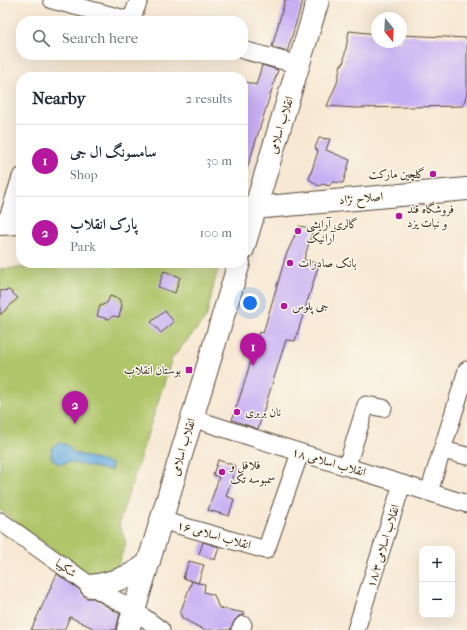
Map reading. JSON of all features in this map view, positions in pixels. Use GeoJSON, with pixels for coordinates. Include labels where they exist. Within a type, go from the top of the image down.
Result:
{"type":"FeatureCollection","features":[{"type":"Feature","properties":{"kind":"main road","name":"انقلاب اسلامی"},"geometry":{"type":"LineString","coordinates":[[249,209],[299,65],[318,0]]}},
{"type":"Feature","properties":{"kind":"main road","name":"اصلاح نژاد"},"geometry":{"type":"LineString","coordinates":[[249,209],[467,189]]}},
{"type":"Feature","properties":{"kind":"main road","name":"انقلاب اسلامی"},"geometry":{"type":"LineString","coordinates":[[131,620],[237,268]]}},
{"type":"Feature","properties":{"kind":"main road"},"geometry":{"type":"LineString","coordinates":[[91,586],[106,584],[118,580],[143,568],[149,562]]}},
{"type":"Feature","properties":{"kind":"street"},"geometry":{"type":"LineString","coordinates":[[52,0],[113,16]]}},
{"type":"Feature","properties":{"kind":"street"},"geometry":{"type":"LineString","coordinates":[[134,16],[139,0]]}},
{"type":"Feature","properties":{"kind":"street"},"geometry":{"type":"LineString","coordinates":[[248,51],[299,65]]}},
{"type":"Feature","properties":{"kind":"street"},"geometry":{"type":"LineString","coordinates":[[9,224],[16,197]]}},
{"type":"Feature","properties":{"kind":"street"},"geometry":{"type":"LineString","coordinates":[[429,492],[467,370]]}},
{"type":"Feature","properties":{"kind":"street"},"geometry":{"type":"LineString","coordinates":[[347,466],[366,405],[383,408]]}},
{"type":"Feature","properties":{"kind":"street","name":"۱۸ انقلاب اسلامی"},"geometry":{"type":"LineString","coordinates":[[192,418],[467,504]]}},
{"type":"Feature","properties":{"kind":"street"},"geometry":{"type":"LineString","coordinates":[[442,450],[467,456]]}},
{"type":"Feature","properties":{"kind":"street","name":"۱۶ انقلاب اسلامی"},"geometry":{"type":"LineString","coordinates":[[161,520],[266,550],[300,453]]}},
{"type":"Feature","properties":{"kind":"street","name":"۱۸/۳ انقلاب اسلامی"},"geometry":{"type":"LineString","coordinates":[[356,630],[402,484]]}},
{"type":"Feature","properties":{"kind":"street","name":"شکیبا"},"geometry":{"type":"LineString","coordinates":[[0,521],[91,586],[131,620],[161,630]]}},
{"type":"Feature","properties":{"kind":"green space"},"geometry":{"type":"Polygon","coordinates":[[[218,268],[206,318],[172,358],[119,523],[126,543],[116,570],[91,578],[0,510],[0,269],[218,268]]]}},
{"type":"Feature","properties":{"kind":"water"},"geometry":{"type":"Polygon","coordinates":[[[60,443],[68,445],[72,452],[112,464],[111,471],[68,462],[62,464],[54,461],[51,453],[52,449],[60,443]]]}},
{"type":"Feature","properties":{"kind":"building"},"geometry":{"type":"Polygon","coordinates":[[[285,0],[303,0],[287,52],[272,47],[285,0]]]}},
{"type":"Feature","properties":{"kind":"building"},"geometry":{"type":"Polygon","coordinates":[[[349,31],[371,33],[371,48],[407,48],[407,35],[467,38],[467,93],[463,106],[355,108],[327,106],[337,83],[341,64],[343,65],[349,31]]]}},
{"type":"Feature","properties":{"kind":"building"},"geometry":{"type":"Polygon","coordinates":[[[262,65],[278,70],[248,166],[248,83],[256,85],[262,65]]]}},
{"type":"Feature","properties":{"kind":"building"},"geometry":{"type":"Polygon","coordinates":[[[319,138],[330,139],[326,150],[350,160],[343,183],[333,182],[329,186],[323,184],[319,186],[309,179],[318,151],[315,148],[319,138]]]}},
{"type":"Feature","properties":{"kind":"building"},"geometry":{"type":"Polygon","coordinates":[[[299,226],[313,229],[304,260],[319,264],[295,341],[286,340],[258,429],[232,420],[259,332],[263,333],[286,255],[299,226]]]}},
{"type":"Feature","properties":{"kind":"building"},"geometry":{"type":"Polygon","coordinates":[[[164,271],[180,277],[175,293],[158,287],[164,271]]]}},
{"type":"Feature","properties":{"kind":"building"},"geometry":{"type":"Polygon","coordinates":[[[9,290],[18,298],[0,315],[0,291],[9,290]]]}},
{"type":"Feature","properties":{"kind":"building"},"geometry":{"type":"Polygon","coordinates":[[[110,296],[119,299],[122,306],[119,317],[113,316],[109,319],[97,316],[100,306],[107,303],[110,296]]]}},
{"type":"Feature","properties":{"kind":"building"},"geometry":{"type":"Polygon","coordinates":[[[165,311],[174,322],[161,333],[151,322],[165,311]]]}},
{"type":"Feature","properties":{"kind":"building"},"geometry":{"type":"Polygon","coordinates":[[[218,460],[236,466],[226,496],[234,499],[229,516],[208,510],[219,477],[213,475],[218,460]]]}},
{"type":"Feature","properties":{"kind":"building"},"geometry":{"type":"Polygon","coordinates":[[[203,542],[219,547],[215,560],[199,554],[203,542]]]}},
{"type":"Feature","properties":{"kind":"building"},"geometry":{"type":"Polygon","coordinates":[[[189,561],[204,565],[198,583],[205,584],[204,592],[214,595],[219,608],[245,613],[235,620],[230,630],[204,630],[182,618],[180,613],[192,581],[183,578],[189,561]]]}},
{"type":"Feature","properties":{"kind":"building"},"geometry":{"type":"Polygon","coordinates":[[[57,574],[80,590],[86,598],[93,598],[120,614],[116,630],[97,630],[70,617],[64,630],[31,630],[57,574]]]}},
{"type":"Feature","properties":{"kind":"place","name":"گلچین مارکت"},"geometry":{"type":"Point","coordinates":[433,174]}},
{"type":"Feature","properties":{"kind":"place","name":"فروشگاه قند و نبات یزد"},"geometry":{"type":"Point","coordinates":[399,216]}},
{"type":"Feature","properties":{"kind":"place","name":"گالری آرایشی آرانیک"},"geometry":{"type":"Point","coordinates":[298,231]}},
{"type":"Feature","properties":{"kind":"place","name":"بانک صادرات"},"geometry":{"type":"Point","coordinates":[290,263]}},
{"type":"Feature","properties":{"kind":"place","name":"جی پلوس"},"geometry":{"type":"Point","coordinates":[284,306]}},
{"type":"Feature","properties":{"kind":"place","name":"سامسونگ ال جی"},"geometry":{"type":"Point","coordinates":[253,366]}},
{"type":"Feature","properties":{"kind":"place","name":"بوستان انقلاب"},"geometry":{"type":"Point","coordinates":[189,370]}},
{"type":"Feature","properties":{"kind":"place","name":"نان بربری"},"geometry":{"type":"Point","coordinates":[237,412]}},
{"type":"Feature","properties":{"kind":"place","name":"پارک انقلاب"},"geometry":{"type":"Point","coordinates":[75,424]}},
{"type":"Feature","properties":{"kind":"place","name":"فلافل و سمبوسه تک"},"geometry":{"type":"Point","coordinates":[222,472]}}]}
